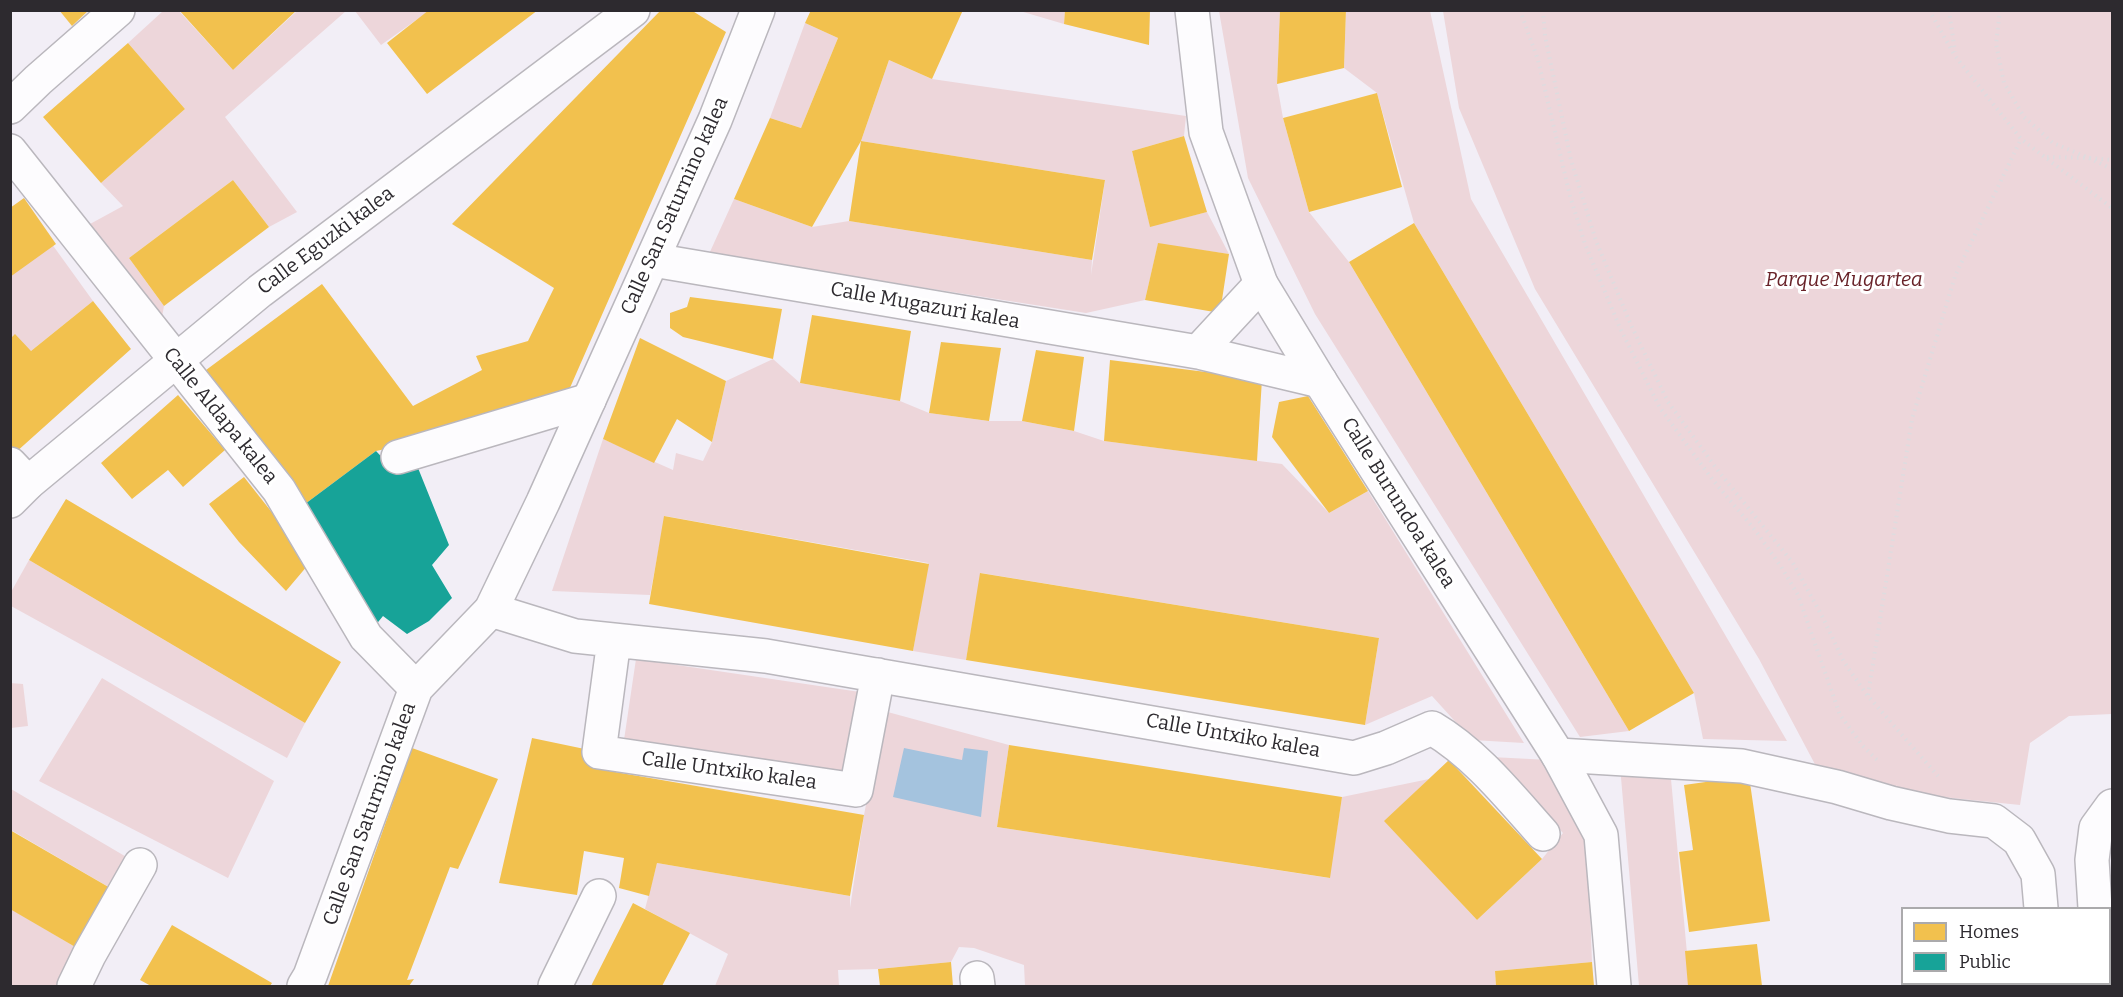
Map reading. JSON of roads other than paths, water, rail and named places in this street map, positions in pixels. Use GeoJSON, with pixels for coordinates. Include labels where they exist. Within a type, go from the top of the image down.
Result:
{"type":"FeatureCollection","features":[{"type":"Feature","properties":{"kind":"street"},"geometry":{"type":"LineString","coordinates":[[10,107],[118,10]]}},
{"type":"Feature","properties":{"kind":"street","name":"Calle Eguzki kalea"},"geometry":{"type":"LineString","coordinates":[[16,483],[176,361],[260,291],[633,10]]}},
{"type":"Feature","properties":{"kind":"street","name":"Calle Burundoa kalea"},"geometry":{"type":"LineString","coordinates":[[1192,10],[1206,132],[1261,284],[1320,381],[1558,755],[1601,835],[1614,987]]}},
{"type":"Feature","properties":{"kind":"street","name":"Calle San Saturnino kalea"},"geometry":{"type":"LineString","coordinates":[[304,987],[416,688],[490,610],[543,502],[715,120],[749,15]]}},
{"type":"Feature","properties":{"kind":"street","name":"Calle Aldapa kalea"},"geometry":{"type":"LineString","coordinates":[[10,152],[279,490],[366,638],[416,688]]}},
{"type":"Feature","properties":{"kind":"street","name":"Calle Mugazuri kalea"},"geometry":{"type":"LineString","coordinates":[[652,260],[1198,352],[1320,381]]}},
{"type":"Feature","properties":{"kind":"street"},"geometry":{"type":"LineString","coordinates":[[1198,352],[1261,284]]}},
{"type":"Feature","properties":{"kind":"street"},"geometry":{"type":"LineString","coordinates":[[398,457],[589,400]]}},
{"type":"Feature","properties":{"kind":"street","name":"Calle Untxiko kalea"},"geometry":{"type":"LineString","coordinates":[[490,610],[575,636],[766,656],[1354,758],[1386,748],[1432,728],[1453,740],[1495,781],[1543,834]]}},
{"type":"Feature","properties":{"kind":"street","name":"Calle Untxiko kalea"},"geometry":{"type":"LineString","coordinates":[[614,640],[598,752],[856,790],[878,675]]}},
{"type":"Feature","properties":{"kind":"street"},"geometry":{"type":"LineString","coordinates":[[1558,755],[1742,766],[1949,816],[1994,821],[2019,840],[2038,874],[2041,907]]}},
{"type":"Feature","properties":{"kind":"street"},"geometry":{"type":"LineString","coordinates":[[2095,907],[2092,860],[2096,828],[2112,806]]}},
{"type":"Feature","properties":{"kind":"street"},"geometry":{"type":"LineString","coordinates":[[74,987],[89,955],[140,864]]}},
{"type":"Feature","properties":{"kind":"street"},"geometry":{"type":"LineString","coordinates":[[555,987],[599,896]]}},
{"type":"Feature","properties":{"kind":"water"},"geometry":{"type":"Polygon","coordinates":[[[904,748],[962,760],[964,748],[988,751],[981,817],[893,797],[904,748]]]}},
{"type":"Feature","properties":{"kind":"park label","name":"Parque Mugartea"},"geometry":{"type":"Point","coordinates":[1844,280]}}]}
